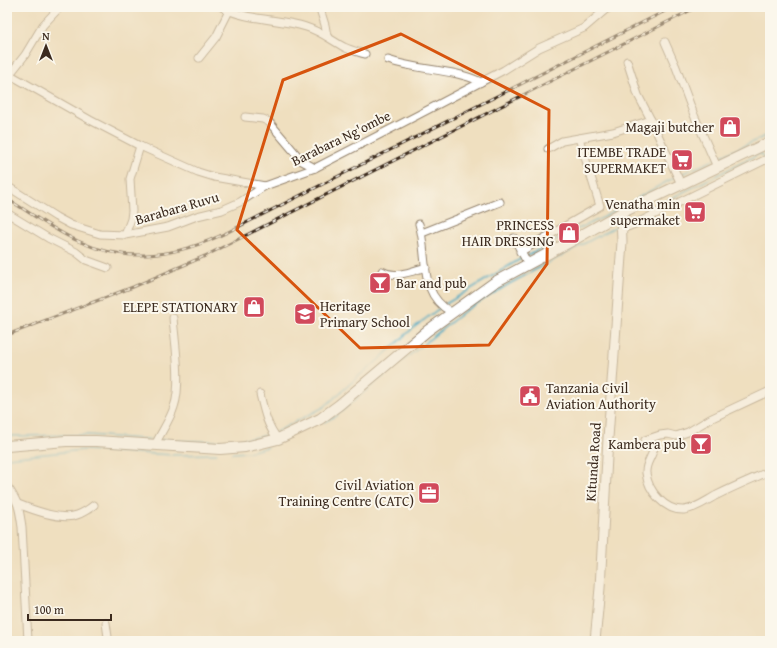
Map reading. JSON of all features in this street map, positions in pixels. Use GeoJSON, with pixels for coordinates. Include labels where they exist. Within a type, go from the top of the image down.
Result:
{"type":"FeatureCollection","features":[{"type":"Feature","properties":{"kind":"main road"},"geometry":{"type":"LineString","coordinates":[[7,446],[66,441],[96,441],[220,449],[245,447],[278,439],[320,419],[339,405],[427,330],[495,282],[621,213],[766,144]]}},
{"type":"Feature","properties":{"kind":"street"},"geometry":{"type":"LineString","coordinates":[[60,7],[43,25],[26,55],[9,73],[90,120],[140,146],[206,175],[265,186]]}},
{"type":"Feature","properties":{"kind":"street"},"geometry":{"type":"LineString","coordinates":[[222,7],[229,11],[300,25],[327,36],[346,48],[365,54]]}},
{"type":"Feature","properties":{"kind":"street"},"geometry":{"type":"LineString","coordinates":[[595,7],[608,9]]}},
{"type":"Feature","properties":{"kind":"street"},"geometry":{"type":"LineString","coordinates":[[320,9],[327,36]]}},
{"type":"Feature","properties":{"kind":"street","name":"Barabara Ng'ombe"},"geometry":{"type":"LineString","coordinates":[[265,186],[315,168],[504,70],[539,48],[584,28],[608,9]]}},
{"type":"Feature","properties":{"kind":"street"},"geometry":{"type":"LineString","coordinates":[[199,58],[216,37],[229,11]]}},
{"type":"Feature","properties":{"kind":"street"},"geometry":{"type":"LineString","coordinates":[[665,42],[694,115],[717,167]]}},
{"type":"Feature","properties":{"kind":"street"},"geometry":{"type":"LineString","coordinates":[[388,60],[469,76],[481,82]]}},
{"type":"Feature","properties":{"kind":"street"},"geometry":{"type":"LineString","coordinates":[[627,62],[636,90],[681,184]]}},
{"type":"Feature","properties":{"kind":"street"},"geometry":{"type":"LineString","coordinates":[[245,117],[263,119],[269,122],[302,161],[315,168]]}},
{"type":"Feature","properties":{"kind":"street"},"geometry":{"type":"LineString","coordinates":[[548,149],[562,141],[613,132],[651,120]]}},
{"type":"Feature","properties":{"kind":"street"},"geometry":{"type":"LineString","coordinates":[[520,252],[600,206],[578,138]]}},
{"type":"Feature","properties":{"kind":"street"},"geometry":{"type":"LineString","coordinates":[[622,229],[770,159],[766,144]]}},
{"type":"Feature","properties":{"kind":"street"},"geometry":{"type":"LineString","coordinates":[[125,235],[132,220],[130,179],[140,146]]}},
{"type":"Feature","properties":{"kind":"street","name":"Barabara Ruvu"},"geometry":{"type":"LineString","coordinates":[[7,186],[71,225],[100,234],[125,235],[168,227],[197,216],[222,210],[240,202],[265,186]]}},
{"type":"Feature","properties":{"kind":"street"},"geometry":{"type":"LineString","coordinates":[[422,233],[500,202]]}},
{"type":"Feature","properties":{"kind":"street"},"geometry":{"type":"LineString","coordinates":[[7,213],[48,238],[76,252],[86,260],[108,268]]}},
{"type":"Feature","properties":{"kind":"street","name":"Kitunda Road"},"geometry":{"type":"LineString","coordinates":[[595,641],[600,588],[607,453],[622,242],[621,213]]}},
{"type":"Feature","properties":{"kind":"street"},"geometry":{"type":"LineString","coordinates":[[420,224],[430,292],[441,307],[451,312]]}},
{"type":"Feature","properties":{"kind":"street"},"geometry":{"type":"LineString","coordinates":[[514,238],[520,252],[528,264]]}},
{"type":"Feature","properties":{"kind":"street"},"geometry":{"type":"LineString","coordinates":[[382,271],[395,275],[426,267]]}},
{"type":"Feature","properties":{"kind":"street"},"geometry":{"type":"LineString","coordinates":[[155,445],[172,412],[177,398],[177,363],[173,318]]}},
{"type":"Feature","properties":{"kind":"street"},"geometry":{"type":"LineString","coordinates":[[770,391],[710,419],[688,432],[676,436],[664,434],[645,440],[654,447],[646,466],[646,474],[655,496],[668,505],[683,510],[693,508],[716,495],[770,471]]}},
{"type":"Feature","properties":{"kind":"street"},"geometry":{"type":"LineString","coordinates":[[260,394],[264,415],[272,433],[278,439]]}},
{"type":"Feature","properties":{"kind":"street"},"geometry":{"type":"LineString","coordinates":[[7,486],[18,504],[22,528],[28,641]]}},
{"type":"Feature","properties":{"kind":"street"},"geometry":{"type":"LineString","coordinates":[[18,504],[36,512],[67,516],[77,515],[94,505]]}},
{"type":"Feature","properties":{"kind":"street"},"geometry":{"type":"LineString","coordinates":[[106,623],[110,641]]}},
{"type":"Feature","properties":{"kind":"highlighted area"},"geometry":{"type":"Polygon","coordinates":[[[401,34],[549,110],[547,264],[489,345],[360,348],[237,230],[283,80],[401,34]]]}},
{"type":"Feature","properties":{"kind":"waterway"},"geometry":{"type":"LineString","coordinates":[[715,159],[770,134]]}},
{"type":"Feature","properties":{"kind":"waterway"},"geometry":{"type":"LineString","coordinates":[[624,222],[761,153],[763,158]]}},
{"type":"Feature","properties":{"kind":"waterway"},"geometry":{"type":"LineString","coordinates":[[679,175],[712,161]]}},
{"type":"Feature","properties":{"kind":"waterway"},"geometry":{"type":"LineString","coordinates":[[765,163],[770,172]]}},
{"type":"Feature","properties":{"kind":"waterway"},"geometry":{"type":"LineString","coordinates":[[527,256],[569,233],[602,218],[675,177]]}},
{"type":"Feature","properties":{"kind":"waterway"},"geometry":{"type":"LineString","coordinates":[[324,422],[336,416],[466,310],[509,284],[617,226]]}},
{"type":"Feature","properties":{"kind":"waterway"},"geometry":{"type":"LineString","coordinates":[[444,305],[522,258]]}},
{"type":"Feature","properties":{"kind":"waterway"},"geometry":{"type":"LineString","coordinates":[[276,432],[324,407],[412,329],[441,307]]}},
{"type":"Feature","properties":{"kind":"waterway"},"geometry":{"type":"LineString","coordinates":[[159,440],[229,441],[271,434]]}},
{"type":"Feature","properties":{"kind":"waterway"},"geometry":{"type":"LineString","coordinates":[[7,436],[88,435],[156,440]]}},
{"type":"Feature","properties":{"kind":"waterway"},"geometry":{"type":"LineString","coordinates":[[232,453],[249,452],[268,447]]}},
{"type":"Feature","properties":{"kind":"waterway"},"geometry":{"type":"LineString","coordinates":[[7,458],[83,450],[174,455],[217,454]]}},
{"type":"Feature","properties":{"kind":"railway"},"geometry":{"type":"LineString","coordinates":[[7,199],[60,232],[78,241],[116,253],[135,255],[154,254],[172,252],[191,247],[228,232],[673,7]]}},
{"type":"Feature","properties":{"kind":"railway"},"geometry":{"type":"LineString","coordinates":[[7,335],[133,287],[205,256],[697,7]]}},
{"type":"Feature","properties":{"kind":"place","name":"Magaji butcher"},"geometry":{"type":"Point","coordinates":[730,127]}},
{"type":"Feature","properties":{"kind":"place","name":"ITEMBE TRADE SUPERMAKET"},"geometry":{"type":"Point","coordinates":[682,160]}},
{"type":"Feature","properties":{"kind":"place","name":"Venatha min supermaket"},"geometry":{"type":"Point","coordinates":[695,212]}},
{"type":"Feature","properties":{"kind":"place","name":"PRINCESS HAIR DRESSING"},"geometry":{"type":"Point","coordinates":[569,233]}},
{"type":"Feature","properties":{"kind":"place","name":"Bar and pub"},"geometry":{"type":"Point","coordinates":[380,283]}},
{"type":"Feature","properties":{"kind":"place","name":"ELEPE STATIONARY"},"geometry":{"type":"Point","coordinates":[254,307]}},
{"type":"Feature","properties":{"kind":"place","name":"Heritage Primary School"},"geometry":{"type":"Point","coordinates":[305,314]}},
{"type":"Feature","properties":{"kind":"place","name":"Tanzania Civil Aviation Authority"},"geometry":{"type":"Point","coordinates":[530,396]}},
{"type":"Feature","properties":{"kind":"place","name":"Kambera pub"},"geometry":{"type":"Point","coordinates":[701,444]}},
{"type":"Feature","properties":{"kind":"place","name":"Civil Aviation Training Centre (CATC)"},"geometry":{"type":"Point","coordinates":[429,493]}}]}
